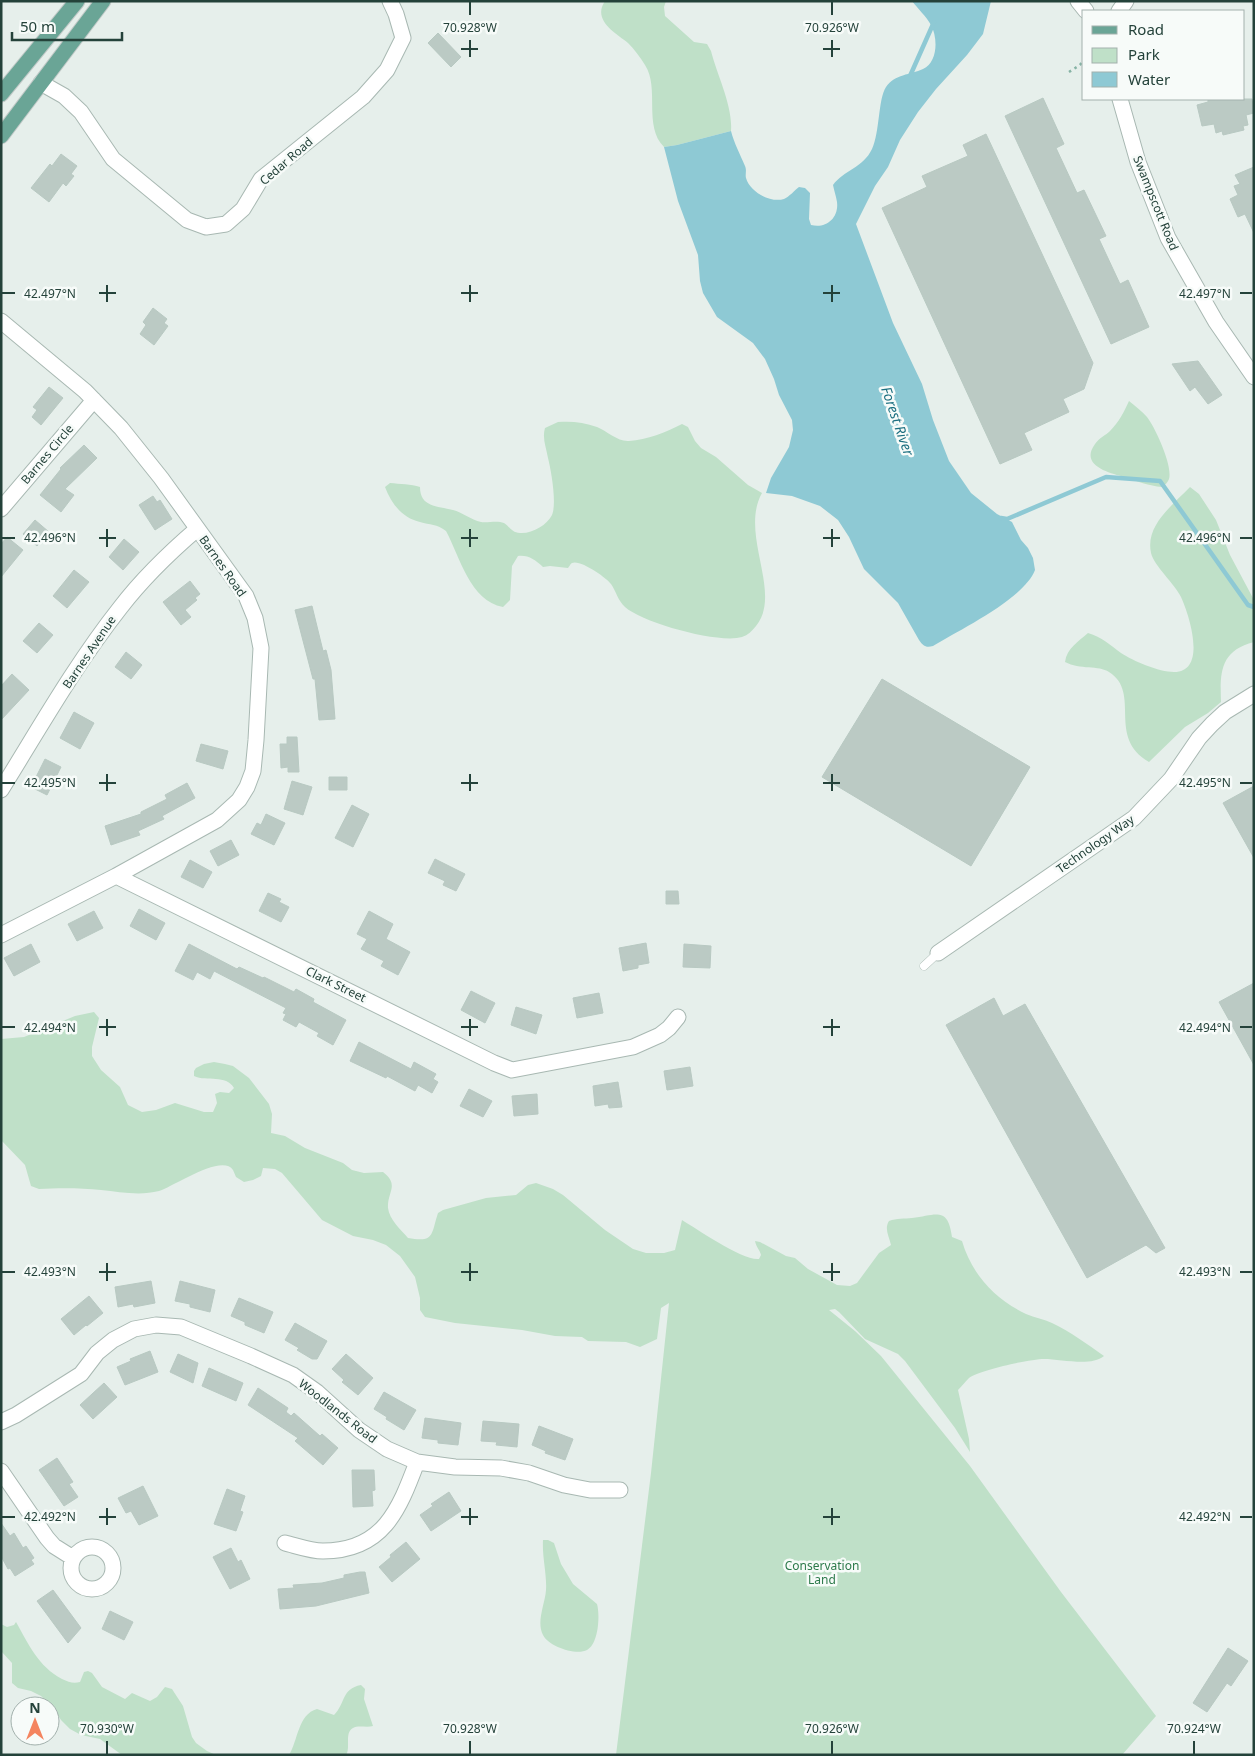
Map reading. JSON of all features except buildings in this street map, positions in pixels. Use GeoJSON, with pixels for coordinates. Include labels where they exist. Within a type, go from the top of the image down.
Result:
{"type":"FeatureCollection","features":[{"type":"Feature","properties":{"kind":"main road"},"geometry":{"type":"LineString","coordinates":[[1,94],[77,1]]}},
{"type":"Feature","properties":{"kind":"main road"},"geometry":{"type":"LineString","coordinates":[[1,136],[103,1]]}},
{"type":"Feature","properties":{"kind":"street","name":"Cedar Road"},"geometry":{"type":"LineString","coordinates":[[41,83],[64,96],[81,112],[113,159],[187,220],[206,227],[226,224],[243,209],[261,179],[363,97],[387,70],[403,38],[390,1]]}},
{"type":"Feature","properties":{"kind":"street","name":"Swampscott Road"},"geometry":{"type":"LineString","coordinates":[[1120,100],[1138,162],[1168,238],[1216,322],[1254,377]]}},
{"type":"Feature","properties":{"kind":"street","name":"Barnes Road"},"geometry":{"type":"LineString","coordinates":[[1,321],[67,375],[94,400],[138,448],[246,596],[260,633],[261,666],[252,771],[247,787],[239,800],[217,820],[116,876]]}},
{"type":"Feature","properties":{"kind":"street","name":"Barnes Circle"},"geometry":{"type":"LineString","coordinates":[[1,509],[94,400]]}},
{"type":"Feature","properties":{"kind":"street","name":"Barnes Avenue"},"geometry":{"type":"LineString","coordinates":[[1,790],[86,654],[120,608],[172,551],[198,529]]}},
{"type":"Feature","properties":{"kind":"street","name":"Technology Way"},"geometry":{"type":"LineString","coordinates":[[938,953],[1134,818],[1171,779],[1199,738],[1212,724],[1226,712],[1254,694]]}},
{"type":"Feature","properties":{"kind":"street"},"geometry":{"type":"LineString","coordinates":[[1,935],[116,876]]}},
{"type":"Feature","properties":{"kind":"street","name":"Clark Street"},"geometry":{"type":"LineString","coordinates":[[116,876],[494,1063],[512,1070],[634,1047],[660,1035],[670,1028],[678,1018]]}},
{"type":"Feature","properties":{"kind":"street","name":"Woodlands Road"},"geometry":{"type":"LineString","coordinates":[[1,1422],[16,1415],[81,1374],[97,1353],[113,1340],[134,1329],[156,1325],[181,1327],[292,1375],[317,1392],[359,1430],[387,1449],[417,1462],[455,1467],[501,1468],[529,1473],[564,1485],[590,1490],[620,1490]]}},
{"type":"Feature","properties":{"kind":"street"},"geometry":{"type":"LineString","coordinates":[[285,1544],[322,1551],[348,1549],[369,1540],[391,1520],[404,1498],[417,1462]]}},
{"type":"Feature","properties":{"kind":"street"},"geometry":{"type":"LineString","coordinates":[[1,1471],[43,1534],[54,1546],[73,1558]]}},
{"type":"Feature","properties":{"kind":"lane"},"geometry":{"type":"LineString","coordinates":[[924,966],[938,953]]}},
{"type":"Feature","properties":{"kind":"path"},"geometry":{"type":"LineString","coordinates":[[1069,72],[1082,62]]}},
{"type":"Feature","properties":{"kind":"green space"},"geometry":{"type":"Polygon","coordinates":[[[605,1],[666,1],[664,7],[665,16],[694,42],[707,44],[711,51],[730,111],[731,131],[664,147],[654,129],[649,74],[639,56],[628,43],[603,20],[601,14],[605,1]]]}},
{"type":"Feature","properties":{"kind":"green space"},"geometry":{"type":"Polygon","coordinates":[[[1129,401],[1147,417],[1162,447],[1170,473],[1169,480],[1162,487],[1152,486],[1104,471],[1093,463],[1091,458],[1091,452],[1095,444],[1116,424],[1129,401]]]}},
{"type":"Feature","properties":{"kind":"green space"},"geometry":{"type":"Polygon","coordinates":[[[558,422],[587,424],[625,441],[643,439],[682,424],[688,427],[701,448],[716,457],[748,485],[762,493],[756,509],[755,526],[765,597],[763,612],[756,626],[751,631],[742,637],[717,638],[682,631],[648,619],[625,607],[609,581],[587,566],[572,563],[568,568],[543,567],[532,558],[525,556],[518,556],[512,566],[510,600],[503,607],[492,603],[474,587],[461,565],[446,531],[408,517],[390,499],[385,487],[390,483],[420,487],[421,494],[426,502],[436,506],[456,511],[481,522],[504,523],[517,533],[534,530],[547,522],[552,515],[554,503],[553,486],[544,435],[545,428],[558,422]]]}},
{"type":"Feature","properties":{"kind":"green space"},"geometry":{"type":"Polygon","coordinates":[[[1190,487],[1199,494],[1216,520],[1230,555],[1254,600],[1254,642],[1234,651],[1224,664],[1221,681],[1221,702],[1208,713],[1185,727],[1149,762],[1136,752],[1129,740],[1126,728],[1123,691],[1118,681],[1105,670],[1077,666],[1065,662],[1071,649],[1088,633],[1102,639],[1139,663],[1154,668],[1174,672],[1184,669],[1191,663],[1193,641],[1188,616],[1178,592],[1153,558],[1150,543],[1152,533],[1162,516],[1190,487]]]}},
{"type":"Feature","properties":{"kind":"green space","name":"Conservation Land"},"geometry":{"type":"Polygon","coordinates":[[[94,1012],[99,1018],[92,1047],[92,1056],[101,1070],[120,1087],[128,1105],[142,1112],[156,1110],[175,1103],[204,1112],[213,1112],[217,1103],[215,1094],[220,1092],[229,1093],[234,1088],[226,1081],[194,1076],[194,1071],[204,1064],[214,1062],[233,1066],[249,1078],[269,1104],[272,1114],[271,1133],[285,1136],[305,1148],[343,1163],[352,1170],[364,1173],[383,1172],[392,1185],[388,1202],[389,1212],[408,1238],[428,1238],[433,1231],[438,1213],[443,1210],[486,1198],[516,1195],[528,1185],[536,1183],[563,1195],[605,1230],[633,1249],[646,1253],[664,1253],[675,1250],[682,1220],[720,1244],[742,1255],[759,1259],[761,1255],[755,1241],[760,1242],[786,1256],[795,1258],[808,1269],[837,1285],[850,1286],[857,1283],[879,1253],[891,1245],[887,1230],[889,1221],[934,1215],[944,1217],[950,1227],[952,1237],[962,1241],[978,1275],[1004,1301],[1026,1314],[1066,1330],[1104,1356],[1084,1362],[1044,1359],[1028,1361],[994,1368],[969,1378],[958,1390],[970,1452],[955,1428],[905,1361],[898,1354],[865,1339],[835,1309],[829,1310],[881,1356],[970,1466],[1061,1592],[1156,1716],[1122,1755],[616,1755],[651,1473],[669,1303],[661,1308],[657,1339],[640,1347],[626,1342],[588,1341],[582,1337],[555,1336],[522,1330],[455,1323],[425,1317],[420,1310],[420,1298],[415,1277],[400,1256],[386,1245],[353,1236],[322,1220],[282,1173],[275,1169],[263,1168],[261,1176],[244,1182],[236,1177],[233,1170],[227,1166],[208,1168],[159,1191],[145,1193],[94,1189],[39,1189],[31,1186],[25,1165],[1,1140],[1,1039],[24,1037],[75,1016],[94,1012]]]}},
{"type":"Feature","properties":{"kind":"green space"},"geometry":{"type":"Polygon","coordinates":[[[543,1540],[554,1543],[561,1564],[573,1584],[597,1604],[598,1621],[594,1642],[591,1647],[582,1652],[570,1651],[550,1643],[541,1630],[540,1624],[546,1584],[543,1540]]]}},
{"type":"Feature","properties":{"kind":"green space"},"geometry":{"type":"Polygon","coordinates":[[[16,1622],[40,1661],[54,1674],[64,1680],[73,1683],[80,1682],[84,1672],[88,1671],[92,1673],[102,1687],[125,1699],[132,1693],[150,1701],[157,1697],[165,1687],[172,1689],[183,1706],[192,1737],[196,1743],[216,1755],[122,1755],[100,1739],[81,1735],[70,1729],[60,1718],[60,1696],[41,1696],[18,1688],[12,1683],[12,1663],[1,1651],[1,1624],[7,1627],[14,1625],[16,1622]]]}},
{"type":"Feature","properties":{"kind":"green space"},"geometry":{"type":"Polygon","coordinates":[[[361,1685],[365,1689],[364,1699],[373,1726],[355,1727],[350,1730],[346,1755],[289,1755],[306,1716],[317,1709],[334,1715],[347,1693],[361,1685]]]}},
{"type":"Feature","properties":{"kind":"water"},"geometry":{"type":"Polygon","coordinates":[[[912,1],[991,1],[983,34],[918,112],[900,140],[888,167],[875,186],[856,224],[893,323],[922,384],[933,420],[949,461],[971,493],[997,514],[1012,522],[1033,558],[1035,570],[1029,581],[1005,603],[974,623],[928,647],[919,640],[898,603],[864,569],[849,537],[838,520],[820,506],[792,496],[766,493],[771,478],[789,447],[793,430],[792,420],[779,395],[765,359],[753,343],[717,317],[703,293],[698,255],[678,201],[664,147],[731,131],[746,168],[748,183],[756,192],[767,198],[779,200],[786,198],[799,187],[805,188],[810,193],[809,219],[811,225],[826,224],[834,217],[837,208],[833,185],[842,176],[864,161],[872,149],[875,142],[883,92],[886,87],[898,77],[923,69],[932,61],[936,43],[933,30],[927,19],[912,1]]]}},
{"type":"Feature","properties":{"kind":"waterway","name":"Forest River"},"geometry":{"type":"LineString","coordinates":[[910,76],[934,22]]}},
{"type":"Feature","properties":{"kind":"waterway","name":"Forest River"},"geometry":{"type":"LineString","coordinates":[[1001,518],[1007,519],[1106,477],[1160,481],[1248,605],[1254,607]]}}]}
